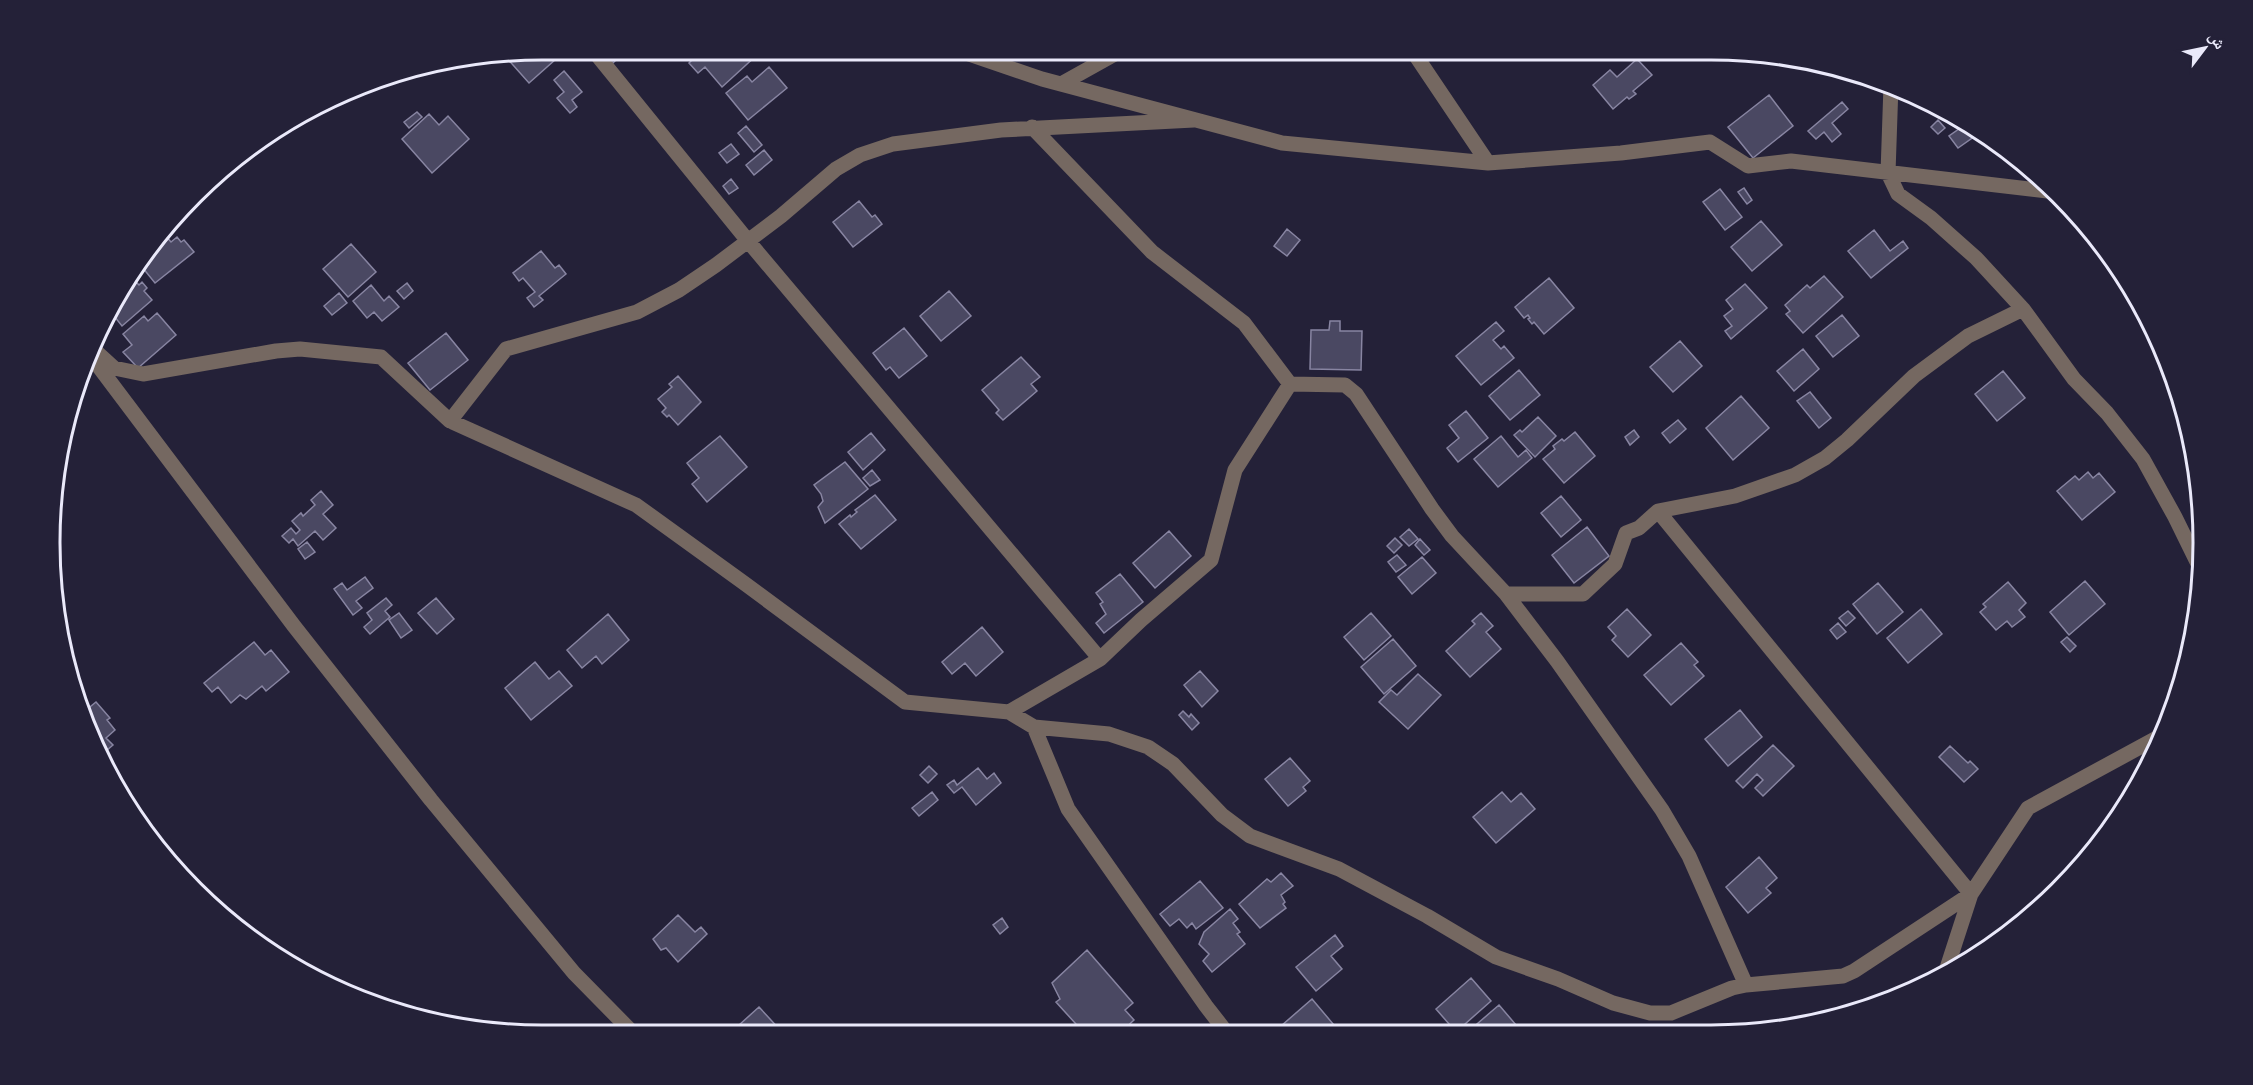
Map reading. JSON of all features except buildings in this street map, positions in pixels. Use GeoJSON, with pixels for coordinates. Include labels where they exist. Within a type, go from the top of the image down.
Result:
{"type":"FeatureCollection","features":[{"type":"Feature","properties":{"kind":"street"},"geometry":{"type":"LineString","coordinates":[[601,60],[748,241],[1100,659]]}},
{"type":"Feature","properties":{"kind":"street"},"geometry":{"type":"LineString","coordinates":[[988,60],[1061,84],[1282,143],[1488,163],[1621,153],[1710,142],[1748,166],[1791,161],[2040,190]]}},
{"type":"Feature","properties":{"kind":"street"},"geometry":{"type":"LineString","coordinates":[[1061,84],[1104,60]]}},
{"type":"Feature","properties":{"kind":"street"},"geometry":{"type":"LineString","coordinates":[[1419,60],[1488,163]]}},
{"type":"Feature","properties":{"kind":"street"},"geometry":{"type":"LineString","coordinates":[[1891,95],[1888,173],[1898,194],[1931,218],[1976,258],[2023,309],[2074,379],[2107,413],[2143,459],[2193,553]]}},
{"type":"Feature","properties":{"kind":"street"},"geometry":{"type":"LineString","coordinates":[[450,421],[506,349],[637,312],[679,290],[748,241],[817,184],[860,155],[893,144],[1032,128],[1194,120]]}},
{"type":"Feature","properties":{"kind":"street"},"geometry":{"type":"LineString","coordinates":[[1032,128],[1152,252],[1244,323],[1290,384]]}},
{"type":"Feature","properties":{"kind":"street"},"geometry":{"type":"LineString","coordinates":[[1506,594],[1583,594],[1615,564],[1626,533],[1639,528],[1658,511],[1736,496],[1795,475],[1825,458],[1923,369],[1968,336],[2023,309]]}},
{"type":"Feature","properties":{"kind":"street"},"geometry":{"type":"LineString","coordinates":[[99,354],[114,368],[143,374],[276,351],[300,350],[381,357],[450,421],[636,506],[905,702],[1010,712],[1034,727],[1109,734],[1148,747],[1173,764],[1222,815],[1250,836],[1339,869],[1427,916],[1496,957],[1558,979],[1613,1003],[1650,1013],[1671,1013],[1732,988],[1843,976],[1971,894]]}},
{"type":"Feature","properties":{"kind":"street"},"geometry":{"type":"LineString","coordinates":[[95,362],[294,626],[430,800],[574,973],[625,1025]]}},
{"type":"Feature","properties":{"kind":"street"},"geometry":{"type":"LineString","coordinates":[[1290,384],[1345,385],[1356,394],[1432,509],[1452,536],[1506,594],[1557,661],[1662,810],[1689,856],[1746,985]]}},
{"type":"Feature","properties":{"kind":"street"},"geometry":{"type":"LineString","coordinates":[[1010,712],[1100,659],[1141,620],[1211,560],[1235,470],[1290,384]]}},
{"type":"Feature","properties":{"kind":"street"},"geometry":{"type":"LineString","coordinates":[[1658,511],[1971,894]]}},
{"type":"Feature","properties":{"kind":"street"},"geometry":{"type":"LineString","coordinates":[[1034,727],[1068,809],[1221,1025]]}},
{"type":"Feature","properties":{"kind":"street"},"geometry":{"type":"LineString","coordinates":[[1949,962],[1971,894],[2028,808],[2149,742]]}}]}
